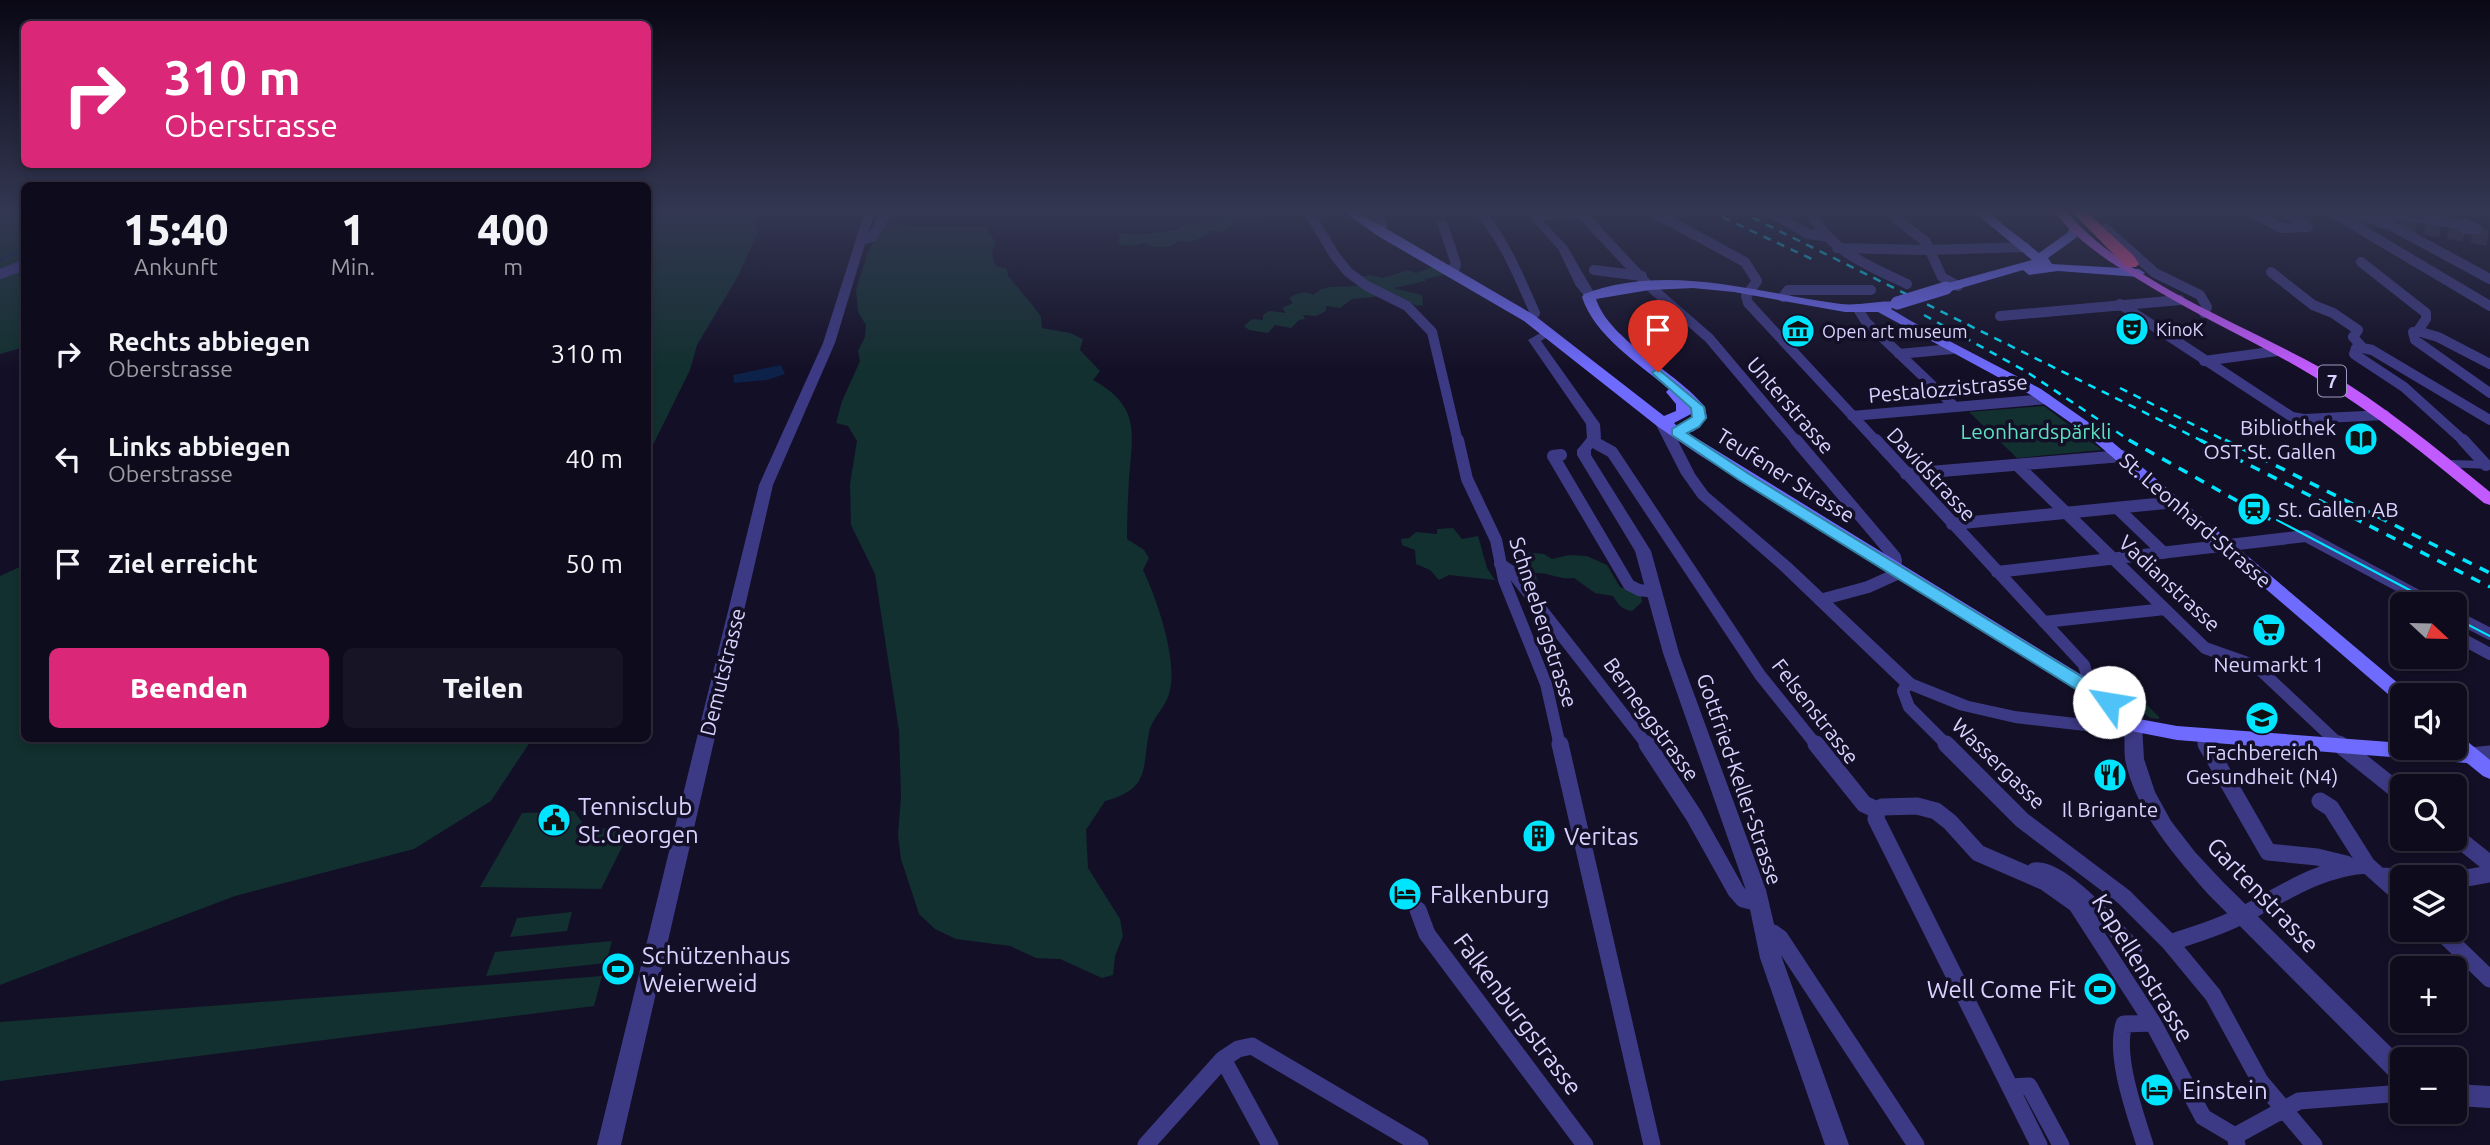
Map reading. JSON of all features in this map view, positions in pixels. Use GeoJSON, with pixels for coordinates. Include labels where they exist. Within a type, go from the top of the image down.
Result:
{"type":"FeatureCollection","features":[{"type":"Feature","properties":{"kind":"highway"},"geometry":{"type":"LineString","coordinates":[[2132,264],[2136,270]]}},
{"type":"Feature","properties":{"kind":"main road","name":"Teufener Strasse"},"geometry":{"type":"LineString","coordinates":[[1438,264],[1530,318],[1662,423],[1703,451],[2123,710],[2133,725]]}},
{"type":"Feature","properties":{"kind":"main road"},"geometry":{"type":"LineString","coordinates":[[1677,432],[1694,424],[1699,418],[1698,407],[1599,319],[1587,299],[1590,296],[1645,281],[1685,282],[1751,290],[1858,309],[1881,308],[2011,271],[2023,264]]}},
{"type":"Feature","properties":{"kind":"main road"},"geometry":{"type":"LineString","coordinates":[[2097,264],[2136,270]]}},
{"type":"Feature","properties":{"kind":"main road","name":"7"},"geometry":{"type":"LineString","coordinates":[[2123,264],[2180,300],[2316,372],[2385,415],[2490,500]]}},
{"type":"Feature","properties":{"kind":"main road","name":"St. Leonhard-Strasse"},"geometry":{"type":"LineString","coordinates":[[1881,308],[2047,399],[2122,456],[2390,685]]}},
{"type":"Feature","properties":{"kind":"main road"},"geometry":{"type":"LineString","coordinates":[[1658,372],[1686,408],[1681,416],[1662,423]]}},
{"type":"Feature","properties":{"kind":"main road"},"geometry":{"type":"LineString","coordinates":[[2133,725],[2201,735],[2481,755],[2490,771]]}},
{"type":"Feature","properties":{"kind":"street","name":"Demutstrasse"},"geometry":{"type":"LineString","coordinates":[[609,1145],[766,485],[829,343],[853,264]]}},
{"type":"Feature","properties":{"kind":"street","name":"Schneebergstrasse"},"geometry":{"type":"LineString","coordinates":[[1342,264],[1368,286],[1419,313],[1432,332],[1466,479],[1496,540],[1500,564],[1546,684],[1652,1145]]}},
{"type":"Feature","properties":{"kind":"street"},"geometry":{"type":"LineString","coordinates":[[1448,270],[1455,268],[1456,264]]}},
{"type":"Feature","properties":{"kind":"street"},"geometry":{"type":"LineString","coordinates":[[1514,264],[1535,313],[1530,318]]}},
{"type":"Feature","properties":{"kind":"street"},"geometry":{"type":"LineString","coordinates":[[1571,264],[1590,296]]}},
{"type":"Feature","properties":{"kind":"street","name":"Unterstrasse"},"geometry":{"type":"LineString","coordinates":[[1630,264],[1697,326],[1778,419],[1895,557],[1894,570]]}},
{"type":"Feature","properties":{"kind":"street"},"geometry":{"type":"LineString","coordinates":[[1869,264],[1907,284]]}},
{"type":"Feature","properties":{"kind":"street"},"geometry":{"type":"LineString","coordinates":[[1937,264],[1942,277],[1952,287]]}},
{"type":"Feature","properties":{"kind":"street"},"geometry":{"type":"LineString","coordinates":[[2140,264],[2200,295],[2207,307],[2204,313]]}},
{"type":"Feature","properties":{"kind":"street"},"geometry":{"type":"LineString","coordinates":[[2364,264],[2426,313],[2426,319],[2419,329],[2421,332]]}},
{"type":"Feature","properties":{"kind":"street"},"geometry":{"type":"LineString","coordinates":[[2420,264],[2490,306]]}},
{"type":"Feature","properties":{"kind":"street"},"geometry":{"type":"LineString","coordinates":[[2463,264],[2490,279]]}},
{"type":"Feature","properties":{"kind":"street"},"geometry":{"type":"LineString","coordinates":[[1749,265],[1757,281],[1751,290]]}},
{"type":"Feature","properties":{"kind":"street"},"geometry":{"type":"LineString","coordinates":[[0,274],[21,266]]}},
{"type":"Feature","properties":{"kind":"street"},"geometry":{"type":"LineString","coordinates":[[1594,270],[1645,281]]}},
{"type":"Feature","properties":{"kind":"street"},"geometry":{"type":"LineString","coordinates":[[2271,272],[2313,305],[2350,323],[2358,330],[2353,337],[2363,348],[2490,420]]}},
{"type":"Feature","properties":{"kind":"street","name":"Davidstrasse"},"geometry":{"type":"LineString","coordinates":[[1751,290],[1746,296],[1747,302],[2087,669],[2087,677],[2080,684]]}},
{"type":"Feature","properties":{"kind":"street"},"geometry":{"type":"LineString","coordinates":[[1783,297],[1786,291],[1790,290],[1871,290]]}},
{"type":"Feature","properties":{"kind":"street"},"geometry":{"type":"LineString","coordinates":[[2000,316],[2180,300]]}},
{"type":"Feature","properties":{"kind":"street"},"geometry":{"type":"LineString","coordinates":[[2120,304],[2295,418],[2385,415]]}},
{"type":"Feature","properties":{"kind":"street"},"geometry":{"type":"LineString","coordinates":[[1858,309],[1860,316],[1955,407]]}},
{"type":"Feature","properties":{"kind":"street"},"geometry":{"type":"LineString","coordinates":[[1549,332],[1534,340],[1593,424],[1595,433],[1592,441]]}},
{"type":"Feature","properties":{"kind":"street"},"geometry":{"type":"LineString","coordinates":[[2490,364],[2438,337],[2413,332],[2415,340],[2490,393]]}},
{"type":"Feature","properties":{"kind":"street"},"geometry":{"type":"LineString","coordinates":[[2363,348],[2356,348],[2354,354],[2404,387],[2488,465]]}},
{"type":"Feature","properties":{"kind":"street"},"geometry":{"type":"LineString","coordinates":[[1899,354],[1952,349]]}},
{"type":"Feature","properties":{"kind":"street"},"geometry":{"type":"LineString","coordinates":[[2204,361],[2277,351]]}},
{"type":"Feature","properties":{"kind":"street","name":"Pestalozzistrasse"},"geometry":{"type":"LineString","coordinates":[[1852,416],[2047,399]]}},
{"type":"Feature","properties":{"kind":"street"},"geometry":{"type":"LineString","coordinates":[[1662,423],[1679,460],[1703,495],[1908,683],[1965,706],[2015,718],[2085,725],[2133,725]]}},
{"type":"Feature","properties":{"kind":"street","name":"Gottfried-Keller-Strasse"},"geometry":{"type":"LineString","coordinates":[[1592,441],[1584,450],[1584,455],[1643,551],[1671,653],[1759,903],[1764,932],[1837,1145]]}},
{"type":"Feature","properties":{"kind":"street","name":"Felsenstrasse"},"geometry":{"type":"LineString","coordinates":[[1592,441],[1612,452],[1774,693],[1864,804],[1877,810]]}},
{"type":"Feature","properties":{"kind":"street"},"geometry":{"type":"LineString","coordinates":[[1679,460],[1703,451]]}},
{"type":"Feature","properties":{"kind":"street"},"geometry":{"type":"LineString","coordinates":[[1561,455],[1553,456],[1629,585],[1639,590],[1654,592]]}},
{"type":"Feature","properties":{"kind":"street"},"geometry":{"type":"LineString","coordinates":[[1906,474],[2122,456]]}},
{"type":"Feature","properties":{"kind":"street"},"geometry":{"type":"LineString","coordinates":[[2446,464],[2488,465]]}},
{"type":"Feature","properties":{"kind":"street","name":"Vadianstrasse"},"geometry":{"type":"LineString","coordinates":[[2017,465],[2206,648],[2256,666],[2342,747],[2390,785]]}},
{"type":"Feature","properties":{"kind":"street"},"geometry":{"type":"LineString","coordinates":[[1952,524],[2176,502]]}},
{"type":"Feature","properties":{"kind":"street"},"geometry":{"type":"LineString","coordinates":[[2117,508],[2164,553]]}},
{"type":"Feature","properties":{"kind":"street"},"geometry":{"type":"LineString","coordinates":[[1997,572],[2306,536],[2410,592]]}},
{"type":"Feature","properties":{"kind":"street","name":"Berneggstrasse"},"geometry":{"type":"LineString","coordinates":[[1500,564],[1512,572],[1648,746],[1694,816],[1735,891],[1743,899],[1759,903]]}},
{"type":"Feature","properties":{"kind":"street"},"geometry":{"type":"LineString","coordinates":[[1820,600],[1868,587],[1894,570]]}},
{"type":"Feature","properties":{"kind":"street"},"geometry":{"type":"LineString","coordinates":[[2400,587],[2403,592]]}},
{"type":"Feature","properties":{"kind":"street"},"geometry":{"type":"LineString","coordinates":[[2044,622],[2165,609]]}},
{"type":"Feature","properties":{"kind":"street"},"geometry":{"type":"LineString","coordinates":[[2468,623],[2490,634]]}},
{"type":"Feature","properties":{"kind":"street"},"geometry":{"type":"LineString","coordinates":[[2468,643],[2490,654]]}},
{"type":"Feature","properties":{"kind":"street","name":"Wassergasse"},"geometry":{"type":"LineString","coordinates":[[1908,683],[1903,691],[1909,707],[2012,810],[2039,834],[2124,897],[2170,943],[2213,995],[2260,1081],[2314,1145]]}},
{"type":"Feature","properties":{"kind":"street","name":"Gartenstrasse"},"geometry":{"type":"LineString","coordinates":[[2133,725],[2132,736],[2137,763],[2152,804],[2190,860],[2241,916],[2390,1062]]}},
{"type":"Feature","properties":{"kind":"street"},"geometry":{"type":"LineString","coordinates":[[2201,735],[2268,852],[2317,857],[2390,874]]}},
{"type":"Feature","properties":{"kind":"street"},"geometry":{"type":"LineString","coordinates":[[2320,801],[2331,808],[2374,870],[2390,885]]}},
{"type":"Feature","properties":{"kind":"street","name":"Kapellenstrasse"},"geometry":{"type":"LineString","coordinates":[[1877,810],[1882,807],[1930,808],[1947,818],[1978,853],[2058,889],[2083,912],[2153,1023],[2203,1117],[2236,1140]]}},
{"type":"Feature","properties":{"kind":"street"},"geometry":{"type":"LineString","coordinates":[[1877,810],[1876,820],[2039,1145]]}},
{"type":"Feature","properties":{"kind":"street"},"geometry":{"type":"LineString","coordinates":[[2467,846],[2490,864]]}},
{"type":"Feature","properties":{"kind":"street"},"geometry":{"type":"LineString","coordinates":[[2170,943],[2241,916],[2346,864]]}},
{"type":"Feature","properties":{"kind":"street"},"geometry":{"type":"LineString","coordinates":[[2034,877],[2035,871],[2040,870],[2073,888],[2134,949]]}},
{"type":"Feature","properties":{"kind":"street"},"geometry":{"type":"LineString","coordinates":[[2467,878],[2490,874]]}},
{"type":"Feature","properties":{"kind":"street","name":"Falkenburgstrasse"},"geometry":{"type":"LineString","coordinates":[[1418,910],[1427,934],[1585,1145]]}},
{"type":"Feature","properties":{"kind":"street"},"geometry":{"type":"LineString","coordinates":[[1764,932],[1773,933],[1780,938],[1916,1145]]}},
{"type":"Feature","properties":{"kind":"street"},"geometry":{"type":"LineString","coordinates":[[2456,942],[2482,961],[2490,979]]}},
{"type":"Feature","properties":{"kind":"street"},"geometry":{"type":"LineString","coordinates":[[2145,1145],[2122,1049],[2121,1029],[2124,1024],[2153,1023]]}},
{"type":"Feature","properties":{"kind":"street"},"geometry":{"type":"LineString","coordinates":[[1146,1145],[1223,1059],[1243,1046],[1257,1046],[1420,1145]]}},
{"type":"Feature","properties":{"kind":"street"},"geometry":{"type":"LineString","coordinates":[[1223,1059],[1270,1145]]}},
{"type":"Feature","properties":{"kind":"street"},"geometry":{"type":"LineString","coordinates":[[2010,1087],[2029,1086],[2061,1145]]}},
{"type":"Feature","properties":{"kind":"street"},"geometry":{"type":"LineString","coordinates":[[2236,1140],[2299,1101],[2390,1094]]}},
{"type":"Feature","properties":{"kind":"street"},"geometry":{"type":"LineString","coordinates":[[2467,1096],[2490,1097]]}},
{"type":"Feature","properties":{"kind":"green space"},"geometry":{"type":"Polygon","coordinates":[[[0,264],[21,264],[21,348],[0,354],[0,264]]]}},
{"type":"Feature","properties":{"kind":"green space"},"geometry":{"type":"Polygon","coordinates":[[[651,264],[743,264],[697,345],[690,370],[651,449],[651,264]]]}},
{"type":"Feature","properties":{"kind":"green space"},"geometry":{"type":"Polygon","coordinates":[[[864,264],[995,264],[1007,268],[1008,276],[1041,317],[1042,328],[1070,333],[1083,339],[1080,350],[1100,371],[1093,380],[1119,400],[1126,410],[1132,434],[1127,539],[1144,550],[1149,558],[1143,570],[1165,631],[1171,681],[1167,699],[1149,732],[1144,767],[1137,784],[1120,796],[1105,801],[1086,830],[1088,868],[1120,919],[1123,936],[1115,956],[1113,975],[1102,978],[1060,959],[1036,958],[1010,946],[956,939],[935,929],[919,914],[901,859],[898,835],[901,796],[899,731],[875,574],[851,525],[850,484],[857,441],[848,426],[836,423],[842,401],[860,361],[858,351],[865,337],[866,325],[858,312],[856,289],[864,264]]]}},
{"type":"Feature","properties":{"kind":"green space"},"geometry":{"type":"Polygon","coordinates":[[[1433,267],[1446,274],[1393,288],[1422,295],[1423,305],[1417,306],[1359,277],[1371,275],[1383,278],[1408,270],[1416,273],[1433,267]]]}},
{"type":"Feature","properties":{"kind":"green space"},"geometry":{"type":"Polygon","coordinates":[[[1359,285],[1382,296],[1352,299],[1340,308],[1326,306],[1326,311],[1316,316],[1303,315],[1305,319],[1299,320],[1291,328],[1275,325],[1268,333],[1249,330],[1244,326],[1252,319],[1263,320],[1263,315],[1269,311],[1286,313],[1282,308],[1293,303],[1289,298],[1298,294],[1314,295],[1329,287],[1359,285]]]}},
{"type":"Feature","properties":{"kind":"green space","name":"Leonhardspärkli"},"geometry":{"type":"Polygon","coordinates":[[[2044,406],[2102,450],[2017,458],[1969,412],[2044,406]]]}},
{"type":"Feature","properties":{"kind":"green space"},"geometry":{"type":"Polygon","coordinates":[[[1453,528],[1462,539],[1478,536],[1487,568],[1495,580],[1449,575],[1439,580],[1430,570],[1416,564],[1415,550],[1402,545],[1401,539],[1409,538],[1416,532],[1437,534],[1437,529],[1453,528]]]}},
{"type":"Feature","properties":{"kind":"green space"},"geometry":{"type":"Polygon","coordinates":[[[1510,553],[1544,554],[1552,559],[1569,555],[1587,556],[1607,565],[1620,587],[1641,595],[1642,602],[1632,611],[1626,609],[1613,596],[1595,593],[1574,578],[1535,573],[1538,582],[1533,583],[1510,553]]]}},
{"type":"Feature","properties":{"kind":"green space"},"geometry":{"type":"Polygon","coordinates":[[[21,566],[21,742],[530,742],[491,801],[414,849],[235,896],[0,985],[0,576],[21,566]]]}},
{"type":"Feature","properties":{"kind":"green space"},"geometry":{"type":"Polygon","coordinates":[[[2126,684],[2159,719],[2151,718],[2108,692],[2104,686],[2126,684]]]}},
{"type":"Feature","properties":{"kind":"green space"},"geometry":{"type":"Polygon","coordinates":[[[574,811],[586,828],[631,829],[601,889],[480,887],[522,813],[574,811]]]}},
{"type":"Feature","properties":{"kind":"green space"},"geometry":{"type":"Polygon","coordinates":[[[572,912],[567,931],[510,937],[517,918],[572,912]]]}},
{"type":"Feature","properties":{"kind":"green space"},"geometry":{"type":"Polygon","coordinates":[[[612,941],[606,963],[486,976],[495,952],[612,941]]]}},
{"type":"Feature","properties":{"kind":"green space"},"geometry":{"type":"Polygon","coordinates":[[[602,976],[594,1006],[0,1081],[0,1022],[602,976]]]}},
{"type":"Feature","properties":{"kind":"water"},"geometry":{"type":"Polygon","coordinates":[[[781,365],[785,374],[767,380],[734,383],[733,375],[781,365]]]}},
{"type":"Feature","properties":{"kind":"tram line"},"geometry":{"type":"LineString","coordinates":[[2277,520],[2413,592]]}},
{"type":"Feature","properties":{"kind":"tram line"},"geometry":{"type":"LineString","coordinates":[[2468,625],[2490,636]]}},
{"type":"Feature","properties":{"kind":"railway"},"geometry":{"type":"LineString","coordinates":[[1847,264],[2201,441]]}},
{"type":"Feature","properties":{"kind":"railway"},"geometry":{"type":"LineString","coordinates":[[1924,315],[2027,372],[2129,440]]}},
{"type":"Feature","properties":{"kind":"railway"},"geometry":{"type":"LineString","coordinates":[[2120,388],[2228,442]]}},
{"type":"Feature","properties":{"kind":"railway"},"geometry":{"type":"LineString","coordinates":[[2129,440],[2273,521]]}},
{"type":"Feature","properties":{"kind":"railway"},"geometry":{"type":"LineString","coordinates":[[2225,440],[2490,573]]}},
{"type":"Feature","properties":{"kind":"railway"},"geometry":{"type":"LineString","coordinates":[[2201,441],[2490,587]]}},
{"type":"Feature","properties":{"kind":"place","name":"KinoK"},"geometry":{"type":"Point","coordinates":[2132,329]}},
{"type":"Feature","properties":{"kind":"place","name":"Open art museum"},"geometry":{"type":"Point","coordinates":[1798,331]}},
{"type":"Feature","properties":{"kind":"place","name":"Bibliothek OST St. Gallen"},"geometry":{"type":"Point","coordinates":[2361,439]}},
{"type":"Feature","properties":{"kind":"place","name":"St. Gallen AB"},"geometry":{"type":"Point","coordinates":[2254,509]}},
{"type":"Feature","properties":{"kind":"place","name":"Neumarkt 1"},"geometry":{"type":"Point","coordinates":[2269,630]}},
{"type":"Feature","properties":{"kind":"place","name":"Fachbereich Gesundheit (N4)"},"geometry":{"type":"Point","coordinates":[2262,718]}},
{"type":"Feature","properties":{"kind":"place","name":"Il Brigante"},"geometry":{"type":"Point","coordinates":[2110,775]}},
{"type":"Feature","properties":{"kind":"place","name":"Tennisclub St.Georgen"},"geometry":{"type":"Point","coordinates":[554,820]}},
{"type":"Feature","properties":{"kind":"place","name":"Veritas"},"geometry":{"type":"Point","coordinates":[1539,836]}},
{"type":"Feature","properties":{"kind":"place","name":"Falkenburg"},"geometry":{"type":"Point","coordinates":[1405,894]}},
{"type":"Feature","properties":{"kind":"place","name":"Schützenhaus Weierweid"},"geometry":{"type":"Point","coordinates":[618,969]}},
{"type":"Feature","properties":{"kind":"place","name":"Well Come Fit"},"geometry":{"type":"Point","coordinates":[2100,989]}},
{"type":"Feature","properties":{"kind":"place","name":"Einstein"},"geometry":{"type":"Point","coordinates":[2157,1090]}},
{"type":"Feature","properties":{"kind":"route"},"geometry":{"type":"LineString","coordinates":[[1658,372],[1698,407],[1699,418],[1694,424],[1677,432],[1744,477],[2109,702]]}}]}
